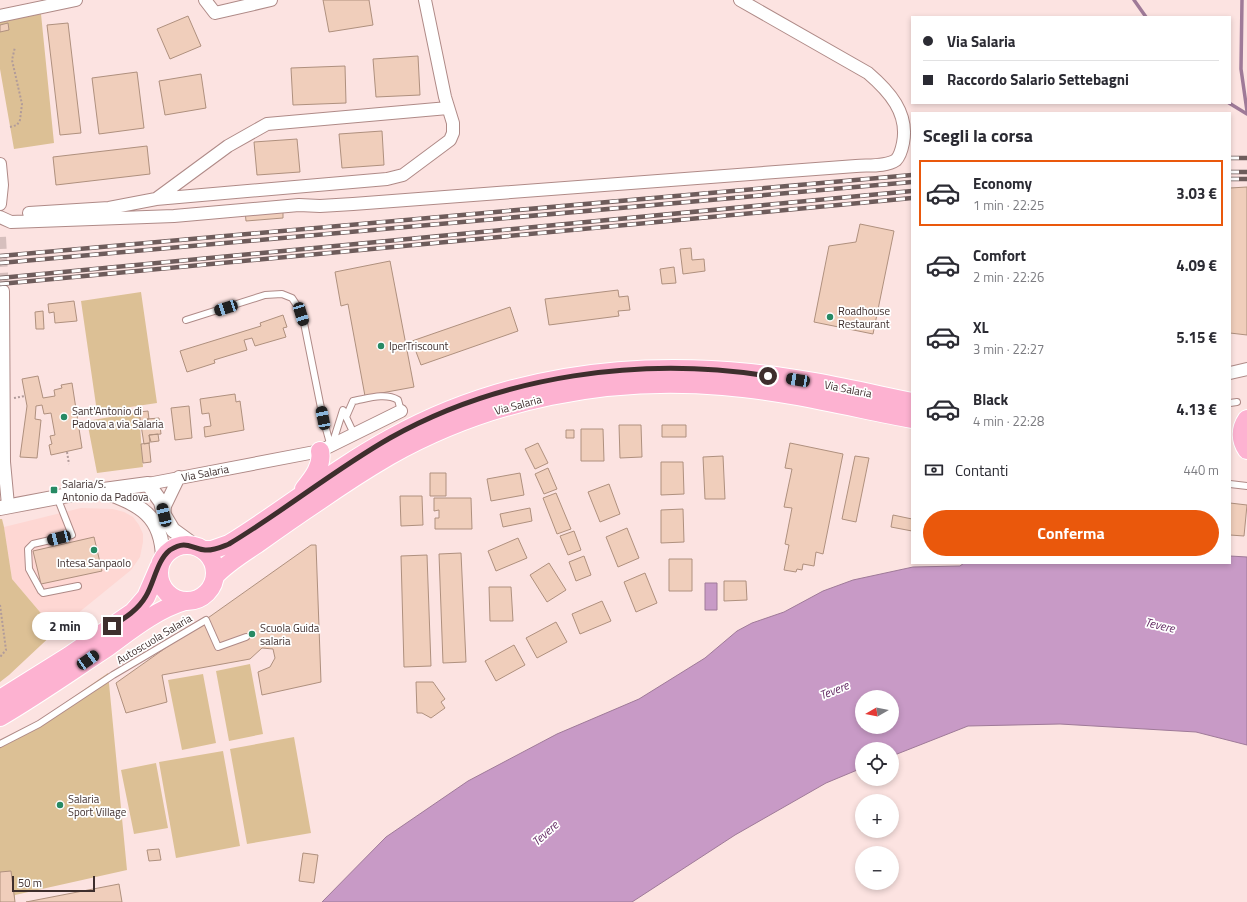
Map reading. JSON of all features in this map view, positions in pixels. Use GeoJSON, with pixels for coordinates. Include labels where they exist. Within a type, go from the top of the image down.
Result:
{"type":"FeatureCollection","features":[{"type":"Feature","properties":{"kind":"main road","name":"Via Salaria"},"geometry":{"type":"LineString","coordinates":[[199,548],[212,550],[229,544],[351,462],[392,437],[419,424],[487,397],[569,377],[643,368],[718,370],[798,380],[911,402]]}},
{"type":"Feature","properties":{"kind":"main road","name":"Via Salaria"},"geometry":{"type":"LineString","coordinates":[[215,576],[240,555],[390,455],[430,436],[474,418],[500,409],[563,393],[604,387],[654,383],[724,386],[782,394],[911,419]]}},
{"type":"Feature","properties":{"kind":"main road"},"geometry":{"type":"LineString","coordinates":[[1240,424],[1241,435],[1247,451]]}},
{"type":"Feature","properties":{"kind":"main road"},"geometry":{"type":"LineString","coordinates":[[1231,446],[1247,451]]}},
{"type":"Feature","properties":{"kind":"main road"},"geometry":{"type":"LineString","coordinates":[[292,502],[318,469],[326,449]]}},
{"type":"Feature","properties":{"kind":"main road"},"geometry":{"type":"LineString","coordinates":[[0,698],[69,656],[133,612],[146,598],[161,563],[169,551],[178,546],[199,548],[210,557],[214,567],[215,576],[213,584],[208,592],[200,598],[191,601],[178,600],[169,595],[162,587],[159,578],[161,563]]}},
{"type":"Feature","properties":{"kind":"main road"},"geometry":{"type":"LineString","coordinates":[[0,717],[40,693],[150,618],[170,606],[185,601]]}},
{"type":"Feature","properties":{"kind":"street"},"geometry":{"type":"LineString","coordinates":[[0,16],[76,0]]}},
{"type":"Feature","properties":{"kind":"street"},"geometry":{"type":"LineString","coordinates":[[205,0],[215,13],[271,0]]}},
{"type":"Feature","properties":{"kind":"street"},"geometry":{"type":"LineString","coordinates":[[0,216],[109,208],[156,199],[399,177],[450,140],[453,133],[453,123],[448,108],[425,0]]}},
{"type":"Feature","properties":{"kind":"street"},"geometry":{"type":"LineString","coordinates":[[0,216],[11,222],[174,216],[247,208],[353,204],[856,166],[888,163],[896,159],[902,149],[904,137],[903,122],[898,106],[886,89],[868,73],[740,0]]}},
{"type":"Feature","properties":{"kind":"street"},"geometry":{"type":"LineString","coordinates":[[156,199],[228,146],[267,124],[448,108]]}},
{"type":"Feature","properties":{"kind":"street"},"geometry":{"type":"LineString","coordinates":[[0,164],[2,185],[0,204]]}},
{"type":"Feature","properties":{"kind":"street"},"geometry":{"type":"LineString","coordinates":[[3,291],[4,507]]}},
{"type":"Feature","properties":{"kind":"street"},"geometry":{"type":"LineString","coordinates":[[1231,374],[1247,369]]}},
{"type":"Feature","properties":{"kind":"street"},"geometry":{"type":"LineString","coordinates":[[1231,379],[1247,378]]}},
{"type":"Feature","properties":{"kind":"street","name":"Via Salaria"},"geometry":{"type":"LineString","coordinates":[[4,507],[101,490],[148,484],[326,449],[401,411]]}},
{"type":"Feature","properties":{"kind":"street"},"geometry":{"type":"LineString","coordinates":[[164,515],[165,506],[179,478]]}},
{"type":"Feature","properties":{"kind":"street"},"geometry":{"type":"LineString","coordinates":[[148,484],[161,502],[164,515],[173,530],[199,548]]}},
{"type":"Feature","properties":{"kind":"street"},"geometry":{"type":"LineString","coordinates":[[101,490],[140,506],[158,528],[162,539],[161,563]]}},
{"type":"Feature","properties":{"kind":"lane"},"geometry":{"type":"LineString","coordinates":[[186,320],[271,294],[282,294],[292,298],[298,307],[304,323],[323,418],[326,449]]}},
{"type":"Feature","properties":{"kind":"lane"},"geometry":{"type":"LineString","coordinates":[[346,417],[353,402],[379,397],[390,397],[398,400],[401,411]]}},
{"type":"Feature","properties":{"kind":"lane"},"geometry":{"type":"LineString","coordinates":[[326,449],[343,410],[354,434]]}},
{"type":"Feature","properties":{"kind":"lane"},"geometry":{"type":"LineString","coordinates":[[1231,484],[1247,486]]}},
{"type":"Feature","properties":{"kind":"lane"},"geometry":{"type":"LineString","coordinates":[[58,497],[72,535],[33,544],[28,549],[29,569],[43,593],[78,586]]}},
{"type":"Feature","properties":{"kind":"lane","name":"Autoscuola Salaria"},"geometry":{"type":"LineString","coordinates":[[0,744],[39,724],[113,675],[206,620],[218,647],[246,637]]}},
{"type":"Feature","properties":{"kind":"path"},"geometry":{"type":"LineString","coordinates":[[10,127],[17,126],[21,114],[21,95],[12,60],[15,47]]}},
{"type":"Feature","properties":{"kind":"path"},"geometry":{"type":"LineString","coordinates":[[67,452],[69,464]]}},
{"type":"Feature","properties":{"kind":"path"},"geometry":{"type":"LineString","coordinates":[[0,605],[6,650],[0,657]]}},
{"type":"Feature","properties":{"kind":"shaded area"},"geometry":{"type":"Polygon","coordinates":[[[41,14],[54,143],[14,149],[0,69],[0,22],[41,14]]]}},
{"type":"Feature","properties":{"kind":"shaded area"},"geometry":{"type":"Polygon","coordinates":[[[141,292],[157,403],[97,412],[81,301],[141,292]]]}},
{"type":"Feature","properties":{"kind":"shaded area"},"geometry":{"type":"Polygon","coordinates":[[[139,412],[143,467],[97,473],[87,421],[139,412]]]}},
{"type":"Feature","properties":{"kind":"shaded area"},"geometry":{"type":"Polygon","coordinates":[[[81,508],[113,509],[124,512],[133,517],[143,534],[140,557],[131,570],[56,631],[12,579],[4,527],[81,508]]]}},
{"type":"Feature","properties":{"kind":"shaded area"},"geometry":{"type":"Polygon","coordinates":[[[0,519],[2,519],[4,527],[12,579],[56,631],[0,682],[0,519]]]}},
{"type":"Feature","properties":{"kind":"shaded area"},"geometry":{"type":"Polygon","coordinates":[[[250,664],[263,734],[229,741],[216,671],[250,664]]]}},
{"type":"Feature","properties":{"kind":"shaded area","name":"Salaria Sport Village"},"geometry":{"type":"Polygon","coordinates":[[[108,673],[127,870],[15,895],[15,902],[0,902],[0,741],[43,718],[108,673]]]}},
{"type":"Feature","properties":{"kind":"shaded area"},"geometry":{"type":"Polygon","coordinates":[[[203,674],[216,743],[182,750],[168,680],[203,674]]]}},
{"type":"Feature","properties":{"kind":"shaded area"},"geometry":{"type":"Polygon","coordinates":[[[294,737],[311,833],[247,844],[230,749],[294,737]]]}},
{"type":"Feature","properties":{"kind":"shaded area"},"geometry":{"type":"Polygon","coordinates":[[[223,751],[240,846],[176,858],[159,762],[223,751]]]}},
{"type":"Feature","properties":{"kind":"shaded area"},"geometry":{"type":"Polygon","coordinates":[[[156,763],[168,828],[134,834],[121,770],[156,763]]]}},
{"type":"Feature","properties":{"kind":"water","name":"Tevere"},"geometry":{"type":"Polygon","coordinates":[[[1231,556],[1247,557],[1247,745],[1196,732],[1060,724],[968,726],[899,753],[899,742],[855,742],[855,771],[826,783],[735,835],[632,902],[322,902],[386,837],[468,781],[557,734],[639,699],[705,658],[737,631],[752,623],[784,612],[823,591],[853,580],[913,567],[960,566],[963,564],[1231,564],[1231,556]]]}},
{"type":"Feature","properties":{"kind":"water"},"geometry":{"type":"Polygon","coordinates":[[[705,583],[717,583],[717,610],[705,610],[705,583]]]}},
{"type":"Feature","properties":{"kind":"building"},"geometry":{"type":"Polygon","coordinates":[[[323,0],[369,0],[373,25],[329,32],[323,0]]]}},
{"type":"Feature","properties":{"kind":"building"},"geometry":{"type":"Polygon","coordinates":[[[188,16],[201,46],[170,59],[157,29],[188,16]]]}},
{"type":"Feature","properties":{"kind":"building"},"geometry":{"type":"Polygon","coordinates":[[[8,23],[9,30],[0,32],[0,25],[8,23]]]}},
{"type":"Feature","properties":{"kind":"building"},"geometry":{"type":"Polygon","coordinates":[[[68,23],[81,133],[60,135],[47,25],[68,23]]]}},
{"type":"Feature","properties":{"kind":"building"},"geometry":{"type":"Polygon","coordinates":[[[418,56],[420,95],[376,97],[373,59],[418,56]]]}},
{"type":"Feature","properties":{"kind":"building"},"geometry":{"type":"Polygon","coordinates":[[[345,66],[346,103],[293,105],[291,68],[345,66]]]}},
{"type":"Feature","properties":{"kind":"building"},"geometry":{"type":"Polygon","coordinates":[[[137,72],[144,128],[99,134],[92,78],[137,72]]]}},
{"type":"Feature","properties":{"kind":"building"},"geometry":{"type":"Polygon","coordinates":[[[201,74],[206,108],[165,115],[159,81],[201,74]]]}},
{"type":"Feature","properties":{"kind":"building"},"geometry":{"type":"Polygon","coordinates":[[[382,131],[384,165],[342,168],[339,134],[382,131]]]}},
{"type":"Feature","properties":{"kind":"building"},"geometry":{"type":"Polygon","coordinates":[[[297,139],[300,172],[257,175],[254,142],[297,139]]]}},
{"type":"Feature","properties":{"kind":"building"},"geometry":{"type":"Polygon","coordinates":[[[147,146],[150,174],[56,185],[53,157],[147,146]]]}},
{"type":"Feature","properties":{"kind":"building"},"geometry":{"type":"Polygon","coordinates":[[[1247,187],[1247,335],[1231,333],[1231,188],[1247,187]]]}},
{"type":"Feature","properties":{"kind":"building"},"geometry":{"type":"Polygon","coordinates":[[[283,208],[283,218],[246,221],[245,211],[283,208]]]}},
{"type":"Feature","properties":{"kind":"building"},"geometry":{"type":"Polygon","coordinates":[[[860,224],[894,231],[873,334],[814,322],[829,246],[856,242],[860,224]]]}},
{"type":"Feature","properties":{"kind":"building"},"geometry":{"type":"Polygon","coordinates":[[[691,248],[692,260],[704,259],[705,271],[683,274],[680,249],[691,248]]]}},
{"type":"Feature","properties":{"kind":"building","name":"IperTriscount"},"geometry":{"type":"Polygon","coordinates":[[[390,261],[414,387],[365,396],[348,304],[341,306],[335,272],[390,261]]]}},
{"type":"Feature","properties":{"kind":"building"},"geometry":{"type":"Polygon","coordinates":[[[674,267],[676,283],[662,284],[660,269],[674,267]]]}},
{"type":"Feature","properties":{"kind":"building"},"geometry":{"type":"Polygon","coordinates":[[[618,290],[619,297],[628,296],[630,310],[618,311],[619,316],[549,325],[545,299],[618,290]]]}},
{"type":"Feature","properties":{"kind":"building"},"geometry":{"type":"Polygon","coordinates":[[[74,301],[77,321],[55,323],[54,312],[49,313],[48,304],[74,301]]]}},
{"type":"Feature","properties":{"kind":"building"},"geometry":{"type":"Polygon","coordinates":[[[510,307],[518,331],[421,365],[412,341],[510,307]]]}},
{"type":"Feature","properties":{"kind":"building"},"geometry":{"type":"Polygon","coordinates":[[[43,311],[44,329],[36,329],[35,312],[43,311]]]}},
{"type":"Feature","properties":{"kind":"building"},"geometry":{"type":"Polygon","coordinates":[[[283,315],[287,327],[283,328],[286,337],[255,346],[252,338],[244,340],[247,350],[214,360],[215,363],[187,372],[180,351],[261,326],[260,323],[283,315]]]}},
{"type":"Feature","properties":{"kind":"building","name":"Sant'Antonio di Padova a via Salaria"},"geometry":{"type":"Polygon","coordinates":[[[38,376],[43,398],[55,396],[54,390],[62,388],[61,385],[72,383],[82,448],[51,455],[49,445],[52,444],[50,436],[55,435],[51,413],[44,414],[42,405],[36,406],[35,419],[41,420],[37,458],[20,457],[27,406],[22,379],[38,376]]]}},
{"type":"Feature","properties":{"kind":"building"},"geometry":{"type":"Polygon","coordinates":[[[235,394],[236,402],[240,401],[244,430],[205,437],[204,427],[211,426],[209,413],[202,414],[200,399],[235,394]]]}},
{"type":"Feature","properties":{"kind":"building"},"geometry":{"type":"Polygon","coordinates":[[[189,406],[192,438],[175,440],[171,408],[189,406]]]}},
{"type":"Feature","properties":{"kind":"building"},"geometry":{"type":"Polygon","coordinates":[[[148,411],[148,424],[141,425],[139,412],[148,411]]]}},
{"type":"Feature","properties":{"kind":"building"},"geometry":{"type":"Polygon","coordinates":[[[159,418],[161,434],[149,435],[150,443],[144,444],[141,425],[148,424],[147,419],[159,418]]]}},
{"type":"Feature","properties":{"kind":"building"},"geometry":{"type":"Polygon","coordinates":[[[619,425],[641,425],[642,457],[620,458],[619,425]]]}},
{"type":"Feature","properties":{"kind":"building"},"geometry":{"type":"Polygon","coordinates":[[[662,425],[686,425],[686,437],[662,437],[662,425]]]}},
{"type":"Feature","properties":{"kind":"building"},"geometry":{"type":"Polygon","coordinates":[[[581,429],[603,429],[604,461],[581,461],[581,429]]]}},
{"type":"Feature","properties":{"kind":"building"},"geometry":{"type":"Polygon","coordinates":[[[566,430],[574,430],[574,438],[566,438],[566,430]]]}},
{"type":"Feature","properties":{"kind":"building"},"geometry":{"type":"Polygon","coordinates":[[[158,434],[159,441],[151,442],[149,435],[158,434]]]}},
{"type":"Feature","properties":{"kind":"building"},"geometry":{"type":"Polygon","coordinates":[[[149,443],[151,462],[143,463],[141,444],[149,443]]]}},
{"type":"Feature","properties":{"kind":"building"},"geometry":{"type":"Polygon","coordinates":[[[538,443],[548,463],[535,469],[525,449],[538,443]]]}},
{"type":"Feature","properties":{"kind":"building"},"geometry":{"type":"Polygon","coordinates":[[[790,443],[843,454],[823,554],[816,552],[814,566],[803,564],[802,570],[797,569],[796,572],[784,570],[789,545],[785,544],[792,508],[784,507],[792,469],[785,468],[790,443]]]}},
{"type":"Feature","properties":{"kind":"building"},"geometry":{"type":"Polygon","coordinates":[[[723,456],[725,499],[705,499],[703,457],[723,456]]]}},
{"type":"Feature","properties":{"kind":"building"},"geometry":{"type":"Polygon","coordinates":[[[855,456],[869,458],[856,522],[842,519],[855,456]]]}},
{"type":"Feature","properties":{"kind":"building"},"geometry":{"type":"Polygon","coordinates":[[[661,462],[683,462],[684,494],[661,495],[661,462]]]}},
{"type":"Feature","properties":{"kind":"building"},"geometry":{"type":"Polygon","coordinates":[[[548,468],[557,489],[544,494],[535,474],[548,468]]]}},
{"type":"Feature","properties":{"kind":"building"},"geometry":{"type":"Polygon","coordinates":[[[430,473],[446,473],[446,496],[430,496],[430,473]]]}},
{"type":"Feature","properties":{"kind":"building"},"geometry":{"type":"Polygon","coordinates":[[[520,473],[524,495],[491,501],[487,479],[520,473]]]}},
{"type":"Feature","properties":{"kind":"building"},"geometry":{"type":"Polygon","coordinates":[[[609,484],[620,514],[600,522],[588,492],[609,484]]]}},
{"type":"Feature","properties":{"kind":"building"},"geometry":{"type":"Polygon","coordinates":[[[556,493],[571,529],[557,534],[543,498],[556,493]]]}},
{"type":"Feature","properties":{"kind":"building"},"geometry":{"type":"Polygon","coordinates":[[[400,496],[422,496],[423,525],[401,526],[400,496]]]}},
{"type":"Feature","properties":{"kind":"building"},"geometry":{"type":"Polygon","coordinates":[[[434,498],[471,498],[472,529],[435,529],[435,518],[439,518],[439,510],[434,511],[434,498]]]}},
{"type":"Feature","properties":{"kind":"building"},"geometry":{"type":"Polygon","coordinates":[[[1231,503],[1247,505],[1244,536],[1231,535],[1231,503]]]}},
{"type":"Feature","properties":{"kind":"building"},"geometry":{"type":"Polygon","coordinates":[[[530,508],[532,521],[503,527],[500,514],[530,508]]]}},
{"type":"Feature","properties":{"kind":"building"},"geometry":{"type":"Polygon","coordinates":[[[683,509],[684,542],[661,543],[661,510],[683,509]]]}},
{"type":"Feature","properties":{"kind":"building"},"geometry":{"type":"Polygon","coordinates":[[[893,515],[911,519],[911,531],[891,527],[893,515]]]}},
{"type":"Feature","properties":{"kind":"building"},"geometry":{"type":"Polygon","coordinates":[[[627,528],[639,558],[618,567],[606,537],[627,528]]]}},
{"type":"Feature","properties":{"kind":"building"},"geometry":{"type":"Polygon","coordinates":[[[574,531],[581,550],[568,555],[560,536],[574,531]]]}},
{"type":"Feature","properties":{"kind":"building"},"geometry":{"type":"Polygon","coordinates":[[[94,537],[102,571],[41,584],[33,551],[94,537]]]}},
{"type":"Feature","properties":{"kind":"building"},"geometry":{"type":"Polygon","coordinates":[[[518,538],[527,558],[496,571],[488,551],[518,538]]]}},
{"type":"Feature","properties":{"kind":"building","name":"Scuola Guida salaria"},"geometry":{"type":"Polygon","coordinates":[[[311,545],[316,545],[321,682],[262,695],[258,672],[270,667],[275,658],[273,649],[262,648],[250,659],[162,675],[167,702],[126,713],[116,683],[311,545]]]}},
{"type":"Feature","properties":{"kind":"building"},"geometry":{"type":"Polygon","coordinates":[[[461,553],[466,662],[443,663],[439,554],[461,553]]]}},
{"type":"Feature","properties":{"kind":"building"},"geometry":{"type":"Polygon","coordinates":[[[427,555],[431,666],[404,667],[401,556],[427,555]]]}},
{"type":"Feature","properties":{"kind":"building"},"geometry":{"type":"Polygon","coordinates":[[[584,556],[591,575],[576,581],[569,562],[584,556]]]}},
{"type":"Feature","properties":{"kind":"building"},"geometry":{"type":"Polygon","coordinates":[[[669,559],[692,559],[692,591],[669,591],[669,559]]]}},
{"type":"Feature","properties":{"kind":"building"},"geometry":{"type":"Polygon","coordinates":[[[549,563],[566,590],[547,602],[530,575],[549,563]]]}},
{"type":"Feature","properties":{"kind":"building"},"geometry":{"type":"Polygon","coordinates":[[[645,573],[657,603],[636,612],[624,582],[645,573]]]}},
{"type":"Feature","properties":{"kind":"building"},"geometry":{"type":"Polygon","coordinates":[[[724,581],[746,581],[747,600],[724,601],[724,581]]]}},
{"type":"Feature","properties":{"kind":"building"},"geometry":{"type":"Polygon","coordinates":[[[489,587],[511,587],[513,621],[490,621],[489,587]]]}},
{"type":"Feature","properties":{"kind":"building"},"geometry":{"type":"Polygon","coordinates":[[[602,601],[611,621],[580,634],[572,614],[602,601]]]}},
{"type":"Feature","properties":{"kind":"building"},"geometry":{"type":"Polygon","coordinates":[[[556,622],[567,642],[537,658],[526,638],[556,622]]]}},
{"type":"Feature","properties":{"kind":"building"},"geometry":{"type":"Polygon","coordinates":[[[514,645],[525,665],[496,681],[485,661],[514,645]]]}},
{"type":"Feature","properties":{"kind":"building"},"geometry":{"type":"Polygon","coordinates":[[[416,682],[433,682],[445,699],[441,702],[445,708],[431,718],[422,713],[417,713],[416,682]]]}},
{"type":"Feature","properties":{"kind":"building"},"geometry":{"type":"Polygon","coordinates":[[[159,849],[161,860],[149,861],[147,850],[159,849]]]}},
{"type":"Feature","properties":{"kind":"building"},"geometry":{"type":"Polygon","coordinates":[[[303,853],[318,855],[314,883],[299,881],[303,853]]]}},
{"type":"Feature","properties":{"kind":"building"},"geometry":{"type":"Polygon","coordinates":[[[11,871],[15,902],[0,902],[0,872],[11,871]]]}},
{"type":"Feature","properties":{"kind":"building"},"geometry":{"type":"Polygon","coordinates":[[[119,884],[122,902],[26,902],[119,884]]]}},
{"type":"Feature","properties":{"kind":"waterway"},"geometry":{"type":"LineString","coordinates":[[1134,0],[1145,16]]}},
{"type":"Feature","properties":{"kind":"waterway"},"geometry":{"type":"LineString","coordinates":[[1242,0],[1241,69],[1247,111]]}},
{"type":"Feature","properties":{"kind":"waterway"},"geometry":{"type":"LineString","coordinates":[[1231,104],[1247,114]]}},
{"type":"Feature","properties":{"kind":"tunnel"},"geometry":{"type":"LineString","coordinates":[[0,237],[3,291]]}},
{"type":"Feature","properties":{"kind":"railway"},"geometry":{"type":"LineString","coordinates":[[1231,158],[1247,158]]}},
{"type":"Feature","properties":{"kind":"railway"},"geometry":{"type":"LineString","coordinates":[[1231,172],[1247,172]]}},
{"type":"Feature","properties":{"kind":"railway"},"geometry":{"type":"LineString","coordinates":[[0,256],[911,175]]}},
{"type":"Feature","properties":{"kind":"railway"},"geometry":{"type":"LineString","coordinates":[[1231,179],[1247,179]]}},
{"type":"Feature","properties":{"kind":"railway"},"geometry":{"type":"LineString","coordinates":[[0,263],[911,182]]}},
{"type":"Feature","properties":{"kind":"railway"},"geometry":{"type":"LineString","coordinates":[[0,278],[911,191]]}},
{"type":"Feature","properties":{"kind":"railway"},"geometry":{"type":"LineString","coordinates":[[0,284],[911,198]]}},
{"type":"Feature","properties":{"kind":"place","name":"Roadhouse Restaurant"},"geometry":{"type":"Point","coordinates":[830,317]}},
{"type":"Feature","properties":{"kind":"place","name":"IperTriscount"},"geometry":{"type":"Point","coordinates":[381,346]}},
{"type":"Feature","properties":{"kind":"place","name":"Sant'Antonio di Padova a via Salaria"},"geometry":{"type":"Point","coordinates":[64,417]}},
{"type":"Feature","properties":{"kind":"place","name":"Salaria/S. Antonio da Padova"},"geometry":{"type":"Point","coordinates":[54,490]}},
{"type":"Feature","properties":{"kind":"place","name":"Intesa Sanpaolo"},"geometry":{"type":"Point","coordinates":[94,550]}},
{"type":"Feature","properties":{"kind":"place","name":"Scuola Guida salaria"},"geometry":{"type":"Point","coordinates":[252,634]}},
{"type":"Feature","properties":{"kind":"place","name":"Salaria Sport Village"},"geometry":{"type":"Point","coordinates":[60,805]}},
{"type":"Feature","properties":{"kind":"route"},"geometry":{"type":"LineString","coordinates":[[112,626],[133,612],[146,598],[163,558],[169,551],[178,546],[187,545],[195,546],[204,550],[212,550],[229,544],[351,462],[392,437],[445,413],[487,397],[538,383],[599,372],[643,368],[685,368],[752,373],[768,376]]}}]}
